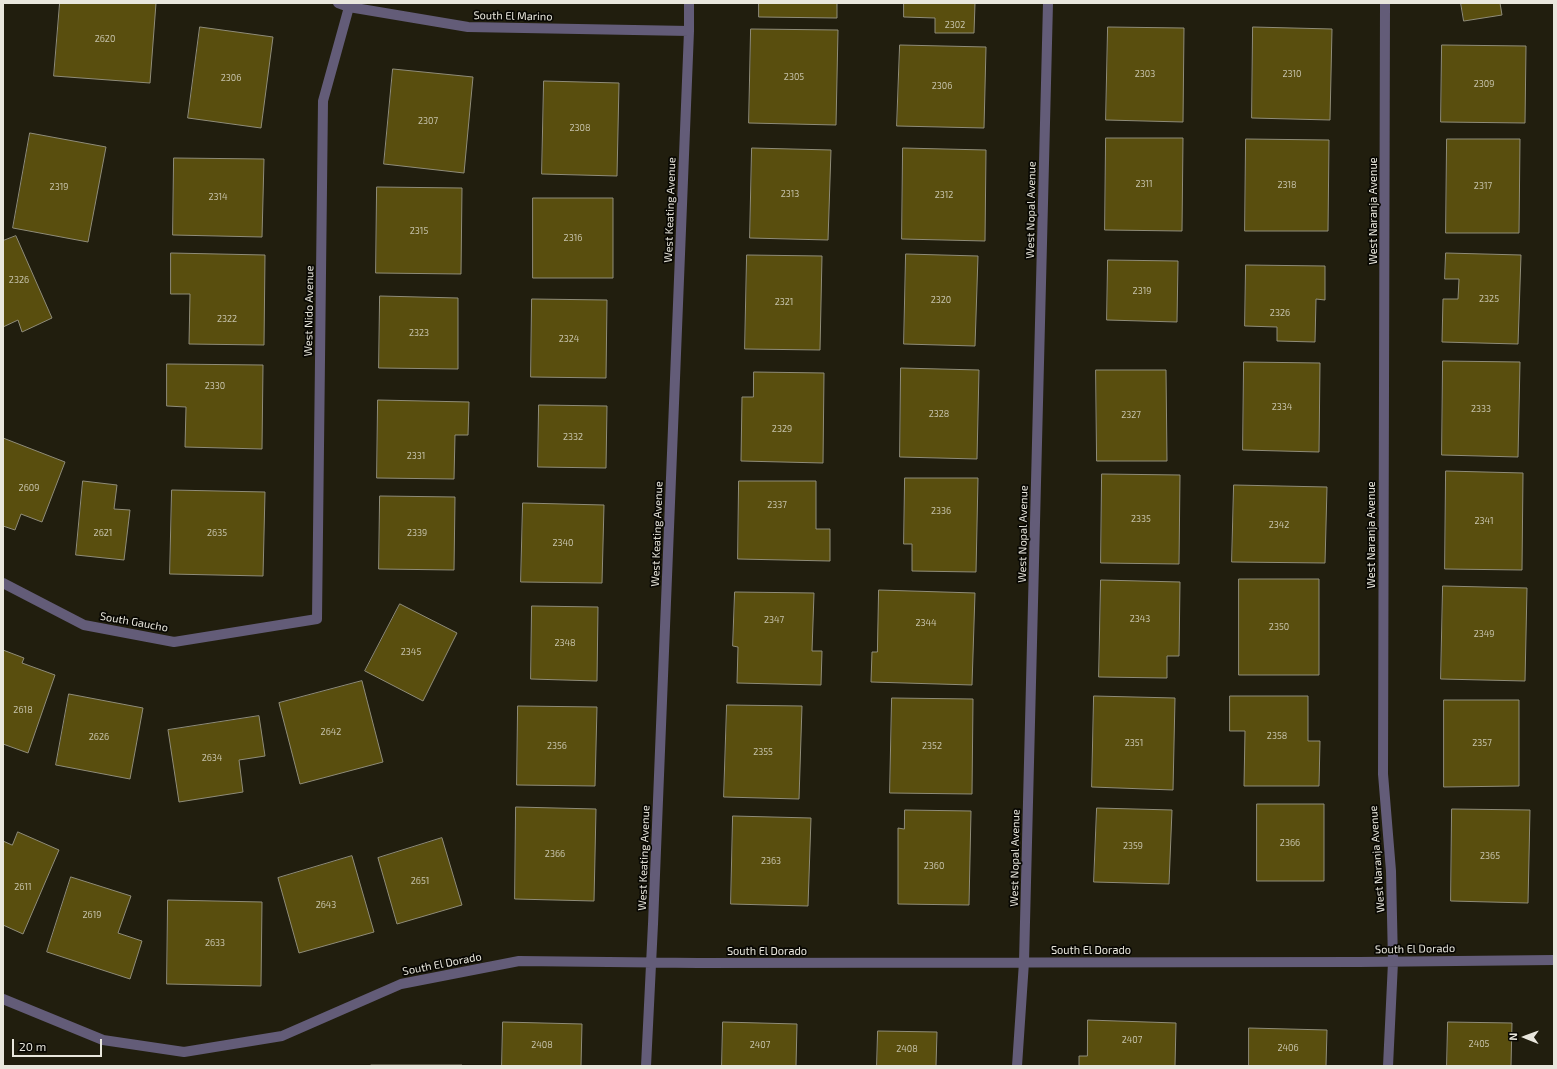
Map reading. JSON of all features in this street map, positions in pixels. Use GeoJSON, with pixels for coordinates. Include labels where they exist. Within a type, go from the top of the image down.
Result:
{"type":"FeatureCollection","features":[{"type":"Feature","properties":{"kind":"street","name":"South El Marino"},"geometry":{"type":"LineString","coordinates":[[338,3],[350,7],[468,28],[689,31]]}},
{"type":"Feature","properties":{"kind":"street","name":"West Keating Avenue"},"geometry":{"type":"LineString","coordinates":[[646,1066],[652,963],[689,3]]}},
{"type":"Feature","properties":{"kind":"street","name":"West Nopal Avenue"},"geometry":{"type":"LineString","coordinates":[[1017,1066],[1024,962],[1048,3]]}},
{"type":"Feature","properties":{"kind":"street","name":"West Naranja Avenue"},"geometry":{"type":"LineString","coordinates":[[1385,3],[1382,774],[1391,871],[1393,962],[1388,1066]]}},
{"type":"Feature","properties":{"kind":"street","name":"West Nido Avenue"},"geometry":{"type":"LineString","coordinates":[[317,619],[323,101],[350,7]]}},
{"type":"Feature","properties":{"kind":"street","name":"South Gaucho"},"geometry":{"type":"LineString","coordinates":[[3,583],[84,626],[174,642],[317,619]]}},
{"type":"Feature","properties":{"kind":"street","name":"South El Dorado"},"geometry":{"type":"LineString","coordinates":[[3,999],[102,1040],[184,1052],[282,1036],[401,984],[519,961],[652,963],[1393,962],[1554,960]]}},
{"type":"Feature","properties":{"kind":"building"},"geometry":{"type":"Polygon","coordinates":[[[60,3],[156,3],[150,83],[54,76],[60,3]]]}},
{"type":"Feature","properties":{"kind":"building"},"geometry":{"type":"Polygon","coordinates":[[[759,3],[837,3],[837,18],[759,17],[759,3]]]}},
{"type":"Feature","properties":{"kind":"building"},"geometry":{"type":"Polygon","coordinates":[[[904,3],[975,3],[974,33],[935,33],[935,18],[904,17],[904,3]]]}},
{"type":"Feature","properties":{"kind":"building"},"geometry":{"type":"Polygon","coordinates":[[[1461,3],[1500,3],[1502,15],[1464,21],[1461,3]]]}},
{"type":"Feature","properties":{"kind":"building"},"geometry":{"type":"Polygon","coordinates":[[[200,27],[273,37],[261,128],[188,118],[200,27]]]}},
{"type":"Feature","properties":{"kind":"building"},"geometry":{"type":"Polygon","coordinates":[[[1108,27],[1184,28],[1183,122],[1106,120],[1108,27]]]}},
{"type":"Feature","properties":{"kind":"building"},"geometry":{"type":"Polygon","coordinates":[[[1253,27],[1332,29],[1330,120],[1252,118],[1253,27]]]}},
{"type":"Feature","properties":{"kind":"building"},"geometry":{"type":"Polygon","coordinates":[[[751,29],[838,30],[836,125],[749,123],[751,29]]]}},
{"type":"Feature","properties":{"kind":"building"},"geometry":{"type":"Polygon","coordinates":[[[900,45],[986,47],[984,128],[897,126],[900,45]]]}},
{"type":"Feature","properties":{"kind":"building"},"geometry":{"type":"Polygon","coordinates":[[[1442,45],[1526,46],[1525,123],[1441,122],[1442,45]]]}},
{"type":"Feature","properties":{"kind":"building"},"geometry":{"type":"Polygon","coordinates":[[[393,69],[473,77],[464,173],[384,164],[393,69]]]}},
{"type":"Feature","properties":{"kind":"building"},"geometry":{"type":"Polygon","coordinates":[[[544,81],[619,83],[617,176],[542,174],[544,81]]]}},
{"type":"Feature","properties":{"kind":"building"},"geometry":{"type":"Polygon","coordinates":[[[30,133],[106,147],[88,242],[13,228],[30,133]]]}},
{"type":"Feature","properties":{"kind":"building"},"geometry":{"type":"Polygon","coordinates":[[[1106,138],[1183,138],[1182,231],[1105,230],[1106,138]]]}},
{"type":"Feature","properties":{"kind":"building"},"geometry":{"type":"Polygon","coordinates":[[[1246,139],[1329,140],[1328,231],[1245,231],[1246,139]]]}},
{"type":"Feature","properties":{"kind":"building"},"geometry":{"type":"Polygon","coordinates":[[[1447,139],[1520,139],[1519,233],[1446,233],[1447,139]]]}},
{"type":"Feature","properties":{"kind":"building"},"geometry":{"type":"Polygon","coordinates":[[[752,148],[831,150],[828,240],[750,238],[752,148]]]}},
{"type":"Feature","properties":{"kind":"building"},"geometry":{"type":"Polygon","coordinates":[[[903,148],[986,150],[985,241],[902,239],[903,148]]]}},
{"type":"Feature","properties":{"kind":"building"},"geometry":{"type":"Polygon","coordinates":[[[174,158],[264,159],[262,237],[173,235],[174,158]]]}},
{"type":"Feature","properties":{"kind":"building"},"geometry":{"type":"Polygon","coordinates":[[[377,187],[462,188],[461,274],[376,273],[377,187]]]}},
{"type":"Feature","properties":{"kind":"building"},"geometry":{"type":"Polygon","coordinates":[[[533,198],[613,198],[613,278],[533,278],[533,198]]]}},
{"type":"Feature","properties":{"kind":"building"},"geometry":{"type":"Polygon","coordinates":[[[16,236],[52,318],[22,332],[18,320],[3,327],[3,241],[16,236]]]}},
{"type":"Feature","properties":{"kind":"building"},"geometry":{"type":"Polygon","coordinates":[[[171,253],[265,255],[264,345],[189,344],[190,294],[171,294],[171,253]]]}},
{"type":"Feature","properties":{"kind":"building"},"geometry":{"type":"Polygon","coordinates":[[[1446,253],[1521,255],[1518,344],[1442,342],[1443,299],[1458,299],[1459,279],[1445,279],[1446,253]]]}},
{"type":"Feature","properties":{"kind":"building"},"geometry":{"type":"Polygon","coordinates":[[[906,254],[978,256],[975,346],[904,344],[906,254]]]}},
{"type":"Feature","properties":{"kind":"building"},"geometry":{"type":"Polygon","coordinates":[[[747,255],[822,256],[820,350],[745,349],[747,255]]]}},
{"type":"Feature","properties":{"kind":"building"},"geometry":{"type":"Polygon","coordinates":[[[1108,260],[1178,261],[1177,322],[1107,320],[1108,260]]]}},
{"type":"Feature","properties":{"kind":"building"},"geometry":{"type":"Polygon","coordinates":[[[1246,265],[1325,266],[1325,300],[1316,299],[1315,342],[1277,341],[1277,327],[1245,326],[1246,265]]]}},
{"type":"Feature","properties":{"kind":"building"},"geometry":{"type":"Polygon","coordinates":[[[380,296],[458,298],[458,369],[379,368],[380,296]]]}},
{"type":"Feature","properties":{"kind":"building"},"geometry":{"type":"Polygon","coordinates":[[[532,299],[607,300],[606,378],[531,377],[532,299]]]}},
{"type":"Feature","properties":{"kind":"building"},"geometry":{"type":"Polygon","coordinates":[[[1443,361],[1520,362],[1518,457],[1442,455],[1443,361]]]}},
{"type":"Feature","properties":{"kind":"building"},"geometry":{"type":"Polygon","coordinates":[[[1244,362],[1320,363],[1319,452],[1243,450],[1244,362]]]}},
{"type":"Feature","properties":{"kind":"building"},"geometry":{"type":"Polygon","coordinates":[[[167,364],[263,365],[262,449],[185,447],[186,407],[167,406],[167,364]]]}},
{"type":"Feature","properties":{"kind":"building"},"geometry":{"type":"Polygon","coordinates":[[[901,368],[979,370],[977,459],[900,457],[901,368]]]}},
{"type":"Feature","properties":{"kind":"building"},"geometry":{"type":"Polygon","coordinates":[[[1096,370],[1166,370],[1167,461],[1097,461],[1096,370]]]}},
{"type":"Feature","properties":{"kind":"building"},"geometry":{"type":"Polygon","coordinates":[[[754,372],[824,373],[823,463],[741,461],[742,397],[753,397],[754,372]]]}},
{"type":"Feature","properties":{"kind":"building"},"geometry":{"type":"Polygon","coordinates":[[[378,400],[469,402],[468,435],[455,435],[454,479],[377,478],[378,400]]]}},
{"type":"Feature","properties":{"kind":"building"},"geometry":{"type":"Polygon","coordinates":[[[539,405],[607,406],[606,468],[538,467],[539,405]]]}},
{"type":"Feature","properties":{"kind":"building"},"geometry":{"type":"Polygon","coordinates":[[[3,438],[65,462],[42,522],[21,514],[15,530],[3,526],[3,438]]]}},
{"type":"Feature","properties":{"kind":"building"},"geometry":{"type":"Polygon","coordinates":[[[1446,471],[1523,473],[1522,570],[1445,569],[1446,471]]]}},
{"type":"Feature","properties":{"kind":"building"},"geometry":{"type":"Polygon","coordinates":[[[1102,474],[1180,475],[1179,564],[1101,563],[1102,474]]]}},
{"type":"Feature","properties":{"kind":"building"},"geometry":{"type":"Polygon","coordinates":[[[905,478],[978,478],[976,572],[912,571],[912,544],[904,544],[905,478]]]}},
{"type":"Feature","properties":{"kind":"building"},"geometry":{"type":"Polygon","coordinates":[[[83,481],[117,485],[114,509],[130,510],[124,560],[76,555],[83,481]]]}},
{"type":"Feature","properties":{"kind":"building"},"geometry":{"type":"Polygon","coordinates":[[[739,481],[816,481],[816,529],[830,529],[830,561],[738,559],[739,481]]]}},
{"type":"Feature","properties":{"kind":"building"},"geometry":{"type":"Polygon","coordinates":[[[1234,485],[1327,487],[1325,563],[1232,562],[1234,485]]]}},
{"type":"Feature","properties":{"kind":"building"},"geometry":{"type":"Polygon","coordinates":[[[172,490],[265,492],[263,576],[170,574],[172,490]]]}},
{"type":"Feature","properties":{"kind":"building"},"geometry":{"type":"Polygon","coordinates":[[[380,496],[455,497],[454,570],[379,569],[380,496]]]}},
{"type":"Feature","properties":{"kind":"building"},"geometry":{"type":"Polygon","coordinates":[[[523,503],[604,505],[602,583],[521,582],[523,503]]]}},
{"type":"Feature","properties":{"kind":"building"},"geometry":{"type":"Polygon","coordinates":[[[1239,579],[1319,579],[1319,675],[1239,675],[1239,579]]]}},
{"type":"Feature","properties":{"kind":"building"},"geometry":{"type":"Polygon","coordinates":[[[1101,580],[1180,582],[1179,656],[1167,656],[1167,678],[1099,677],[1101,580]]]}},
{"type":"Feature","properties":{"kind":"building"},"geometry":{"type":"Polygon","coordinates":[[[1443,586],[1527,588],[1525,681],[1441,679],[1443,586]]]}},
{"type":"Feature","properties":{"kind":"building"},"geometry":{"type":"Polygon","coordinates":[[[879,590],[975,593],[972,685],[871,682],[872,652],[877,652],[879,590]]]}},
{"type":"Feature","properties":{"kind":"building"},"geometry":{"type":"Polygon","coordinates":[[[735,592],[814,593],[812,651],[822,651],[821,685],[737,683],[738,647],[733,646],[735,592]]]}},
{"type":"Feature","properties":{"kind":"building"},"geometry":{"type":"Polygon","coordinates":[[[400,604],[457,633],[423,701],[365,671],[400,604]]]}},
{"type":"Feature","properties":{"kind":"building"},"geometry":{"type":"Polygon","coordinates":[[[532,606],[598,607],[597,681],[531,679],[532,606]]]}},
{"type":"Feature","properties":{"kind":"building"},"geometry":{"type":"Polygon","coordinates":[[[3,650],[24,658],[22,663],[55,675],[28,753],[3,744],[3,650]]]}},
{"type":"Feature","properties":{"kind":"building"},"geometry":{"type":"Polygon","coordinates":[[[362,681],[383,762],[300,784],[279,703],[362,681]]]}},
{"type":"Feature","properties":{"kind":"building"},"geometry":{"type":"Polygon","coordinates":[[[69,694],[143,708],[130,779],[56,765],[69,694]]]}},
{"type":"Feature","properties":{"kind":"building"},"geometry":{"type":"Polygon","coordinates":[[[1094,696],[1175,698],[1173,790],[1092,787],[1094,696]]]}},
{"type":"Feature","properties":{"kind":"building"},"geometry":{"type":"Polygon","coordinates":[[[1230,696],[1308,696],[1308,741],[1320,741],[1319,786],[1244,786],[1245,731],[1230,731],[1230,696]]]}},
{"type":"Feature","properties":{"kind":"building"},"geometry":{"type":"Polygon","coordinates":[[[892,698],[973,699],[972,794],[890,793],[892,698]]]}},
{"type":"Feature","properties":{"kind":"building"},"geometry":{"type":"Polygon","coordinates":[[[1444,700],[1519,700],[1519,786],[1444,787],[1444,700]]]}},
{"type":"Feature","properties":{"kind":"building"},"geometry":{"type":"Polygon","coordinates":[[[727,705],[802,706],[799,799],[724,797],[727,705]]]}},
{"type":"Feature","properties":{"kind":"building"},"geometry":{"type":"Polygon","coordinates":[[[518,706],[597,707],[595,786],[517,785],[518,706]]]}},
{"type":"Feature","properties":{"kind":"building"},"geometry":{"type":"Polygon","coordinates":[[[259,716],[265,756],[239,760],[243,792],[179,802],[168,730],[259,716]]]}},
{"type":"Feature","properties":{"kind":"building"},"geometry":{"type":"Polygon","coordinates":[[[1257,804],[1324,804],[1324,881],[1257,881],[1257,804]]]}},
{"type":"Feature","properties":{"kind":"building"},"geometry":{"type":"Polygon","coordinates":[[[516,807],[596,809],[594,901],[515,899],[516,807]]]}},
{"type":"Feature","properties":{"kind":"building"},"geometry":{"type":"Polygon","coordinates":[[[1097,808],[1172,810],[1169,884],[1094,882],[1097,808]]]}},
{"type":"Feature","properties":{"kind":"building"},"geometry":{"type":"Polygon","coordinates":[[[1452,809],[1530,810],[1528,903],[1451,901],[1452,809]]]}},
{"type":"Feature","properties":{"kind":"building"},"geometry":{"type":"Polygon","coordinates":[[[905,810],[971,811],[969,905],[898,904],[898,828],[904,829],[905,810]]]}},
{"type":"Feature","properties":{"kind":"building"},"geometry":{"type":"Polygon","coordinates":[[[733,816],[811,818],[808,906],[731,904],[733,816]]]}},
{"type":"Feature","properties":{"kind":"building"},"geometry":{"type":"Polygon","coordinates":[[[18,832],[59,850],[23,934],[3,925],[3,841],[12,845],[18,832]]]}},
{"type":"Feature","properties":{"kind":"building"},"geometry":{"type":"Polygon","coordinates":[[[442,838],[462,905],[397,924],[378,858],[442,838]]]}},
{"type":"Feature","properties":{"kind":"building"},"geometry":{"type":"Polygon","coordinates":[[[352,856],[374,932],[299,953],[278,878],[352,856]]]}},
{"type":"Feature","properties":{"kind":"building"},"geometry":{"type":"Polygon","coordinates":[[[71,877],[131,896],[118,933],[142,941],[130,979],[47,952],[71,877]]]}},
{"type":"Feature","properties":{"kind":"building"},"geometry":{"type":"Polygon","coordinates":[[[168,900],[262,902],[261,986],[167,984],[168,900]]]}},
{"type":"Feature","properties":{"kind":"building"},"geometry":{"type":"Polygon","coordinates":[[[1088,1020],[1176,1023],[1175,1066],[1079,1066],[1079,1056],[1087,1056],[1088,1020]]]}},
{"type":"Feature","properties":{"kind":"building"},"geometry":{"type":"Polygon","coordinates":[[[503,1022],[582,1024],[581,1066],[502,1066],[503,1022]]]}},
{"type":"Feature","properties":{"kind":"building"},"geometry":{"type":"Polygon","coordinates":[[[723,1022],[797,1024],[796,1066],[722,1066],[723,1022]]]}},
{"type":"Feature","properties":{"kind":"building"},"geometry":{"type":"Polygon","coordinates":[[[1448,1022],[1512,1023],[1511,1066],[1447,1066],[1448,1022]]]}},
{"type":"Feature","properties":{"kind":"building"},"geometry":{"type":"Polygon","coordinates":[[[1249,1028],[1327,1030],[1326,1066],[1249,1066],[1249,1028]]]}},
{"type":"Feature","properties":{"kind":"building"},"geometry":{"type":"Polygon","coordinates":[[[878,1031],[937,1032],[936,1066],[877,1066],[878,1031]]]}},
{"type":"Feature","properties":{"kind":"building"},"geometry":{"type":"Polygon","coordinates":[[[462,1065],[462,1066],[371,1066],[462,1065]]]}}]}
